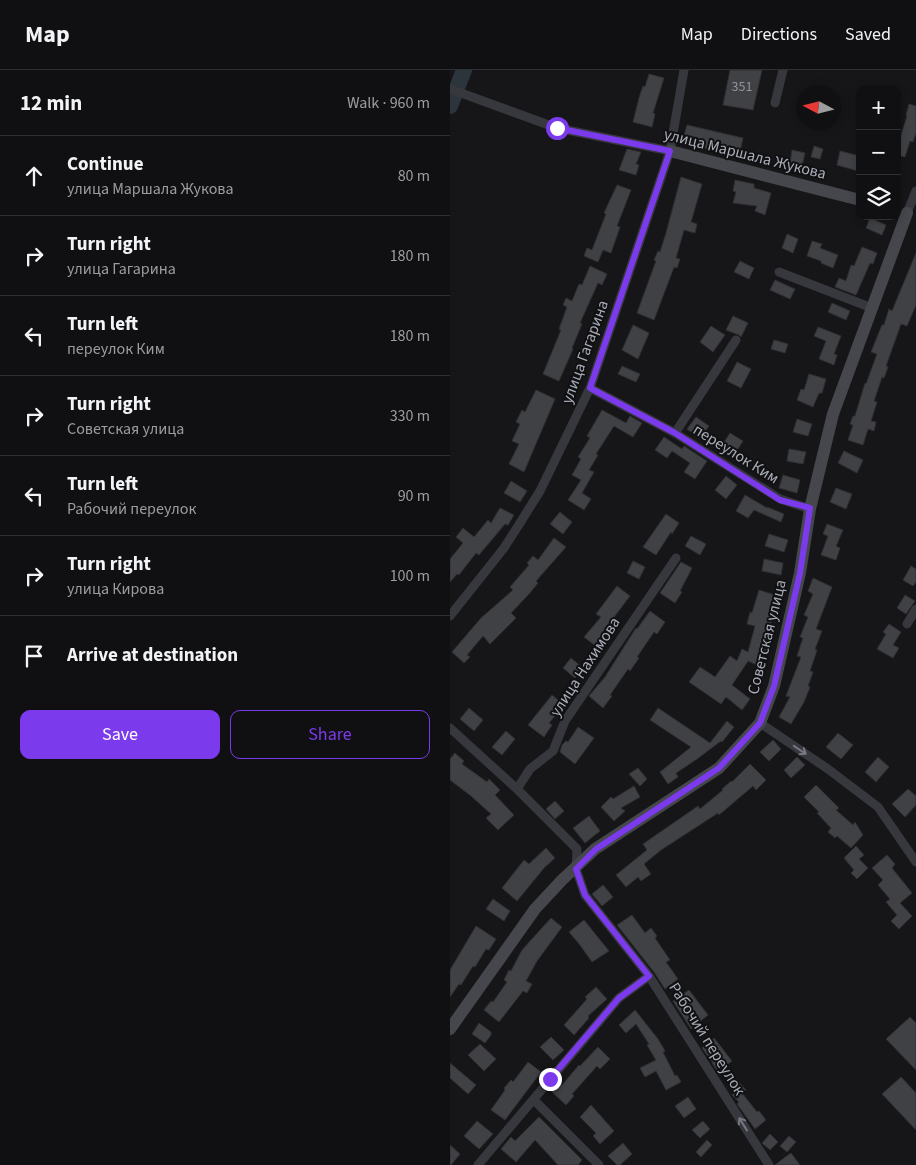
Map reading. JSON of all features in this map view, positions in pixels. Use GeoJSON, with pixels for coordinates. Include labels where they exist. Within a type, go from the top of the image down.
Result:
{"type":"FeatureCollection","features":[{"type":"Feature","properties":{"kind":"street","name":"улица Гагарина"},"geometry":{"type":"LineString","coordinates":[[450,616],[504,548],[540,491],[590,388],[670,151],[684,70]]}},
{"type":"Feature","properties":{"kind":"street"},"geometry":{"type":"LineString","coordinates":[[775,103],[783,70]]}},
{"type":"Feature","properties":{"kind":"street","name":"улица Маршала Жукова"},"geometry":{"type":"LineString","coordinates":[[450,89],[557,128],[670,151],[856,199]]}},
{"type":"Feature","properties":{"kind":"street","name":"Советская улица"},"geometry":{"type":"LineString","coordinates":[[450,1029],[534,909],[562,880],[596,849],[719,768],[760,723],[774,686],[800,573],[810,508],[833,414],[916,191]]}},
{"type":"Feature","properties":{"kind":"street"},"geometry":{"type":"LineString","coordinates":[[779,272],[872,308]]}},
{"type":"Feature","properties":{"kind":"street","name":"переулок Ким"},"geometry":{"type":"LineString","coordinates":[[675,433],[736,340]]}},
{"type":"Feature","properties":{"kind":"street","name":"переулок Ким"},"geometry":{"type":"LineString","coordinates":[[590,388],[675,433],[780,500],[810,508]]}},
{"type":"Feature","properties":{"kind":"street","name":"улица Нахимова"},"geometry":{"type":"LineString","coordinates":[[517,789],[530,770],[553,751],[565,721],[676,558]]}},
{"type":"Feature","properties":{"kind":"street"},"geometry":{"type":"LineString","coordinates":[[907,624],[916,609]]}},
{"type":"Feature","properties":{"kind":"street"},"geometry":{"type":"LineString","coordinates":[[760,723],[828,769],[878,807],[916,862]]}},
{"type":"Feature","properties":{"kind":"street","name":"Рабочий переулок"},"geometry":{"type":"LineString","coordinates":[[450,728],[517,789],[577,849],[576,869],[585,895],[649,976],[769,1165]]}},
{"type":"Feature","properties":{"kind":"street"},"geometry":{"type":"LineString","coordinates":[[478,1165],[619,998],[649,976]]}},
{"type":"Feature","properties":{"kind":"street"},"geometry":{"type":"LineString","coordinates":[[534,1100],[599,1165]]}},
{"type":"Feature","properties":{"kind":"building"},"geometry":{"type":"Polygon","coordinates":[[[730,70],[762,70],[753,110],[723,105],[730,70]]]}},
{"type":"Feature","properties":{"kind":"building"},"geometry":{"type":"Polygon","coordinates":[[[649,74],[664,78],[653,113],[655,114],[652,127],[633,122],[643,86],[645,87],[649,74]]]}},
{"type":"Feature","properties":{"kind":"building"},"geometry":{"type":"Polygon","coordinates":[[[909,104],[916,106],[916,133],[913,142],[910,141],[905,157],[901,156],[901,135],[909,104]]]}},
{"type":"Feature","properties":{"kind":"building"},"geometry":{"type":"Polygon","coordinates":[[[687,125],[743,138],[739,156],[682,143],[687,125]]]}},
{"type":"Feature","properties":{"kind":"building"},"geometry":{"type":"Polygon","coordinates":[[[814,146],[823,149],[820,159],[811,157],[814,146]]]}},
{"type":"Feature","properties":{"kind":"building"},"geometry":{"type":"Polygon","coordinates":[[[627,149],[641,152],[636,164],[639,165],[636,175],[619,170],[627,149]]]}},
{"type":"Feature","properties":{"kind":"building"},"geometry":{"type":"Polygon","coordinates":[[[792,150],[805,153],[802,166],[790,164],[792,150]]]}},
{"type":"Feature","properties":{"kind":"building"},"geometry":{"type":"Polygon","coordinates":[[[840,151],[856,155],[856,170],[837,165],[840,151]]]}},
{"type":"Feature","properties":{"kind":"building"},"geometry":{"type":"Polygon","coordinates":[[[681,177],[702,184],[691,222],[697,224],[695,233],[684,230],[676,258],[680,259],[677,268],[674,267],[654,320],[637,313],[656,261],[654,260],[658,251],[660,252],[681,177]]]}},
{"type":"Feature","properties":{"kind":"building"},"geometry":{"type":"Polygon","coordinates":[[[735,180],[754,184],[754,188],[771,193],[765,215],[755,211],[757,206],[733,203],[736,192],[733,191],[735,180]]]}},
{"type":"Feature","properties":{"kind":"building"},"geometry":{"type":"Polygon","coordinates":[[[617,185],[631,190],[617,226],[620,227],[611,253],[603,250],[598,262],[584,256],[587,248],[592,250],[606,214],[604,213],[617,185]]]}},
{"type":"Feature","properties":{"kind":"building"},"geometry":{"type":"Polygon","coordinates":[[[869,220],[875,220],[886,225],[882,235],[866,228],[869,220]]]}},
{"type":"Feature","properties":{"kind":"building"},"geometry":{"type":"Polygon","coordinates":[[[787,234],[798,239],[793,253],[782,248],[787,234]]]}},
{"type":"Feature","properties":{"kind":"building"},"geometry":{"type":"Polygon","coordinates":[[[812,241],[822,244],[820,248],[838,255],[833,268],[807,256],[812,241]]]}},
{"type":"Feature","properties":{"kind":"building"},"geometry":{"type":"Polygon","coordinates":[[[862,247],[877,253],[873,264],[870,263],[856,295],[835,287],[839,278],[846,281],[851,265],[854,266],[862,247]]]}},
{"type":"Feature","properties":{"kind":"building"},"geometry":{"type":"Polygon","coordinates":[[[916,253],[916,305],[907,326],[901,324],[886,366],[888,367],[884,378],[882,377],[874,401],[877,402],[871,421],[876,422],[874,431],[868,429],[863,445],[848,440],[853,425],[850,424],[853,416],[855,416],[865,383],[877,354],[871,352],[882,325],[884,325],[889,309],[892,311],[916,253]]]}},
{"type":"Feature","properties":{"kind":"building"},"geometry":{"type":"Polygon","coordinates":[[[740,261],[754,268],[749,279],[734,272],[740,261]]]}},
{"type":"Feature","properties":{"kind":"building"},"geometry":{"type":"Polygon","coordinates":[[[590,266],[607,274],[602,285],[598,283],[580,323],[582,324],[573,349],[559,381],[543,374],[561,330],[559,329],[567,307],[563,305],[566,298],[572,301],[579,284],[582,285],[590,266]]]}},
{"type":"Feature","properties":{"kind":"building"},"geometry":{"type":"Polygon","coordinates":[[[775,280],[795,289],[790,299],[770,290],[775,280]]]}},
{"type":"Feature","properties":{"kind":"building"},"geometry":{"type":"Polygon","coordinates":[[[832,303],[850,311],[846,320],[828,312],[832,303]]]}},
{"type":"Feature","properties":{"kind":"building"},"geometry":{"type":"Polygon","coordinates":[[[733,316],[748,323],[741,337],[726,330],[733,316]]]}},
{"type":"Feature","properties":{"kind":"building"},"geometry":{"type":"Polygon","coordinates":[[[633,325],[649,333],[638,359],[622,350],[633,325]]]}},
{"type":"Feature","properties":{"kind":"building"},"geometry":{"type":"Polygon","coordinates":[[[711,326],[725,335],[713,352],[700,342],[711,326]]]}},
{"type":"Feature","properties":{"kind":"building"},"geometry":{"type":"Polygon","coordinates":[[[818,327],[841,336],[834,354],[837,355],[834,365],[819,359],[826,341],[814,336],[818,327]]]}},
{"type":"Feature","properties":{"kind":"building"},"geometry":{"type":"Polygon","coordinates":[[[774,340],[788,344],[785,353],[771,349],[774,340]]]}},
{"type":"Feature","properties":{"kind":"building"},"geometry":{"type":"Polygon","coordinates":[[[737,362],[751,369],[741,388],[727,381],[737,362]]]}},
{"type":"Feature","properties":{"kind":"building"},"geometry":{"type":"Polygon","coordinates":[[[622,366],[640,374],[636,382],[618,374],[622,366]]]}},
{"type":"Feature","properties":{"kind":"building"},"geometry":{"type":"Polygon","coordinates":[[[809,374],[826,379],[822,393],[819,393],[813,407],[797,400],[801,389],[804,390],[809,374]]]}},
{"type":"Feature","properties":{"kind":"building"},"geometry":{"type":"Polygon","coordinates":[[[536,390],[555,399],[524,472],[509,464],[519,444],[512,441],[520,424],[516,422],[522,410],[525,412],[536,390]]]}},
{"type":"Feature","properties":{"kind":"building"},"geometry":{"type":"Polygon","coordinates":[[[602,410],[626,423],[630,416],[642,423],[633,437],[614,426],[596,454],[598,455],[589,470],[594,472],[582,493],[591,499],[584,510],[568,500],[581,480],[572,475],[581,459],[578,457],[590,438],[587,436],[602,410]]]}},
{"type":"Feature","properties":{"kind":"building"},"geometry":{"type":"Polygon","coordinates":[[[696,417],[709,426],[700,438],[687,429],[696,417]]]}},
{"type":"Feature","properties":{"kind":"building"},"geometry":{"type":"Polygon","coordinates":[[[797,419],[812,424],[808,436],[793,432],[797,419]]]}},
{"type":"Feature","properties":{"kind":"building"},"geometry":{"type":"Polygon","coordinates":[[[730,433],[743,441],[734,455],[721,447],[730,433]]]}},
{"type":"Feature","properties":{"kind":"building"},"geometry":{"type":"Polygon","coordinates":[[[664,437],[682,449],[684,446],[707,461],[695,479],[684,472],[690,463],[672,451],[667,458],[655,450],[664,437]]]}},
{"type":"Feature","properties":{"kind":"building"},"geometry":{"type":"Polygon","coordinates":[[[789,449],[806,452],[803,464],[787,461],[789,449]]]}},
{"type":"Feature","properties":{"kind":"building"},"geometry":{"type":"Polygon","coordinates":[[[844,451],[863,460],[857,473],[838,463],[844,451]]]}},
{"type":"Feature","properties":{"kind":"building"},"geometry":{"type":"Polygon","coordinates":[[[783,475],[800,480],[797,493],[779,488],[783,475]]]}},
{"type":"Feature","properties":{"kind":"building"},"geometry":{"type":"Polygon","coordinates":[[[726,476],[737,485],[726,499],[715,490],[726,476]]]}},
{"type":"Feature","properties":{"kind":"building"},"geometry":{"type":"Polygon","coordinates":[[[511,481],[527,491],[520,502],[504,493],[511,481]]]}},
{"type":"Feature","properties":{"kind":"building"},"geometry":{"type":"Polygon","coordinates":[[[836,488],[852,494],[846,509],[830,502],[836,488]]]}},
{"type":"Feature","properties":{"kind":"building"},"geometry":{"type":"Polygon","coordinates":[[[745,495],[767,508],[784,514],[781,522],[754,510],[748,518],[736,511],[745,495]]]}},
{"type":"Feature","properties":{"kind":"building"},"geometry":{"type":"Polygon","coordinates":[[[500,508],[514,515],[508,525],[505,524],[479,555],[476,553],[459,575],[457,574],[450,582],[450,559],[463,543],[456,537],[463,528],[474,537],[488,520],[491,523],[500,508]]]}},
{"type":"Feature","properties":{"kind":"building"},"geometry":{"type":"Polygon","coordinates":[[[560,512],[572,522],[563,534],[550,524],[560,512]]]}},
{"type":"Feature","properties":{"kind":"building"},"geometry":{"type":"Polygon","coordinates":[[[666,514],[679,523],[656,555],[643,547],[666,514]]]}},
{"type":"Feature","properties":{"kind":"building"},"geometry":{"type":"Polygon","coordinates":[[[827,524],[843,530],[836,546],[840,548],[836,560],[821,555],[828,536],[823,534],[827,524]]]}},
{"type":"Feature","properties":{"kind":"building"},"geometry":{"type":"Polygon","coordinates":[[[769,534],[788,540],[784,552],[765,546],[769,534]]]}},
{"type":"Feature","properties":{"kind":"building"},"geometry":{"type":"Polygon","coordinates":[[[691,536],[706,544],[700,555],[685,546],[691,536]]]}},
{"type":"Feature","properties":{"kind":"building"},"geometry":{"type":"Polygon","coordinates":[[[554,538],[566,547],[536,581],[538,583],[529,594],[511,613],[516,618],[490,644],[483,636],[467,655],[470,657],[464,663],[452,652],[481,618],[513,590],[510,587],[529,565],[527,563],[533,556],[538,560],[554,538]]]}},
{"type":"Feature","properties":{"kind":"building"},"geometry":{"type":"Polygon","coordinates":[[[764,559],[783,563],[781,575],[762,571],[764,559]]]}},
{"type":"Feature","properties":{"kind":"building"},"geometry":{"type":"Polygon","coordinates":[[[633,561],[645,567],[639,579],[627,573],[633,561]]]}},
{"type":"Feature","properties":{"kind":"building"},"geometry":{"type":"Polygon","coordinates":[[[681,562],[692,568],[675,603],[660,593],[681,562]]]}},
{"type":"Feature","properties":{"kind":"building"},"geometry":{"type":"Polygon","coordinates":[[[911,566],[916,569],[916,582],[913,586],[903,580],[911,566]]]}},
{"type":"Feature","properties":{"kind":"building"},"geometry":{"type":"Polygon","coordinates":[[[813,578],[832,587],[816,629],[822,631],[815,649],[817,650],[810,671],[813,672],[808,686],[810,687],[804,702],[791,724],[779,717],[790,697],[786,696],[801,657],[797,656],[803,638],[800,637],[808,617],[804,615],[813,594],[808,591],[813,578]]]}},
{"type":"Feature","properties":{"kind":"building"},"geometry":{"type":"Polygon","coordinates":[[[617,586],[630,596],[601,634],[605,637],[597,647],[584,637],[601,617],[596,614],[617,586]]]}},
{"type":"Feature","properties":{"kind":"building"},"geometry":{"type":"Polygon","coordinates":[[[759,590],[778,596],[767,638],[769,638],[759,666],[748,661],[732,685],[750,699],[742,710],[726,697],[721,704],[689,682],[700,667],[715,677],[730,656],[737,661],[742,649],[748,652],[755,626],[747,624],[759,590]]]}},
{"type":"Feature","properties":{"kind":"building"},"geometry":{"type":"Polygon","coordinates":[[[905,595],[915,601],[906,614],[897,608],[905,595]]]}},
{"type":"Feature","properties":{"kind":"building"},"geometry":{"type":"Polygon","coordinates":[[[650,611],[665,622],[657,634],[654,632],[637,657],[639,658],[630,671],[628,669],[603,708],[589,696],[605,677],[636,628],[650,611]]]}},
{"type":"Feature","properties":{"kind":"building"},"geometry":{"type":"Polygon","coordinates":[[[889,624],[901,632],[893,645],[899,648],[893,658],[877,649],[886,634],[883,632],[889,624]]]}},
{"type":"Feature","properties":{"kind":"building"},"geometry":{"type":"Polygon","coordinates":[[[571,658],[583,668],[575,678],[563,668],[571,658]]]}},
{"type":"Feature","properties":{"kind":"building"},"geometry":{"type":"Polygon","coordinates":[[[552,695],[564,705],[549,723],[552,725],[544,737],[528,725],[552,695]]]}},
{"type":"Feature","properties":{"kind":"building"},"geometry":{"type":"Polygon","coordinates":[[[469,708],[483,720],[474,731],[460,719],[469,708]]]}},
{"type":"Feature","properties":{"kind":"building"},"geometry":{"type":"Polygon","coordinates":[[[658,708],[710,743],[727,721],[734,727],[722,742],[676,773],[678,777],[668,784],[660,772],[691,747],[650,720],[658,708]]]}},
{"type":"Feature","properties":{"kind":"building"},"geometry":{"type":"Polygon","coordinates":[[[578,727],[594,738],[575,764],[560,752],[562,745],[566,741],[568,742],[578,727]]]}},
{"type":"Feature","properties":{"kind":"building"},"geometry":{"type":"Polygon","coordinates":[[[506,731],[515,739],[502,755],[492,747],[506,731]]]}},
{"type":"Feature","properties":{"kind":"building"},"geometry":{"type":"Polygon","coordinates":[[[838,733],[853,745],[841,759],[826,747],[838,733]]]}},
{"type":"Feature","properties":{"kind":"building"},"geometry":{"type":"Polygon","coordinates":[[[773,740],[781,749],[769,761],[760,752],[773,740]]]}},
{"type":"Feature","properties":{"kind":"building"},"geometry":{"type":"Polygon","coordinates":[[[455,753],[464,761],[462,764],[487,782],[489,779],[500,790],[495,795],[514,815],[498,830],[486,818],[491,814],[450,780],[450,759],[455,753]]]}},
{"type":"Feature","properties":{"kind":"building"},"geometry":{"type":"Polygon","coordinates":[[[797,757],[805,765],[791,778],[784,770],[797,757]]]}},
{"type":"Feature","properties":{"kind":"building"},"geometry":{"type":"Polygon","coordinates":[[[878,757],[889,767],[876,782],[865,772],[878,757]]]}},
{"type":"Feature","properties":{"kind":"building"},"geometry":{"type":"Polygon","coordinates":[[[750,764],[766,780],[756,790],[753,786],[719,815],[718,813],[661,850],[644,864],[651,874],[641,881],[638,877],[626,887],[616,875],[647,850],[643,844],[698,806],[700,809],[750,764]]]}},
{"type":"Feature","properties":{"kind":"building"},"geometry":{"type":"Polygon","coordinates":[[[638,768],[647,779],[640,786],[629,774],[638,768]]]}},
{"type":"Feature","properties":{"kind":"building"},"geometry":{"type":"Polygon","coordinates":[[[816,785],[839,808],[836,810],[853,825],[855,822],[863,835],[851,848],[837,836],[835,838],[828,832],[831,828],[804,797],[816,785]]]}},
{"type":"Feature","properties":{"kind":"building"},"geometry":{"type":"Polygon","coordinates":[[[634,786],[640,797],[621,808],[625,811],[614,821],[601,807],[611,797],[613,799],[634,786]]]}},
{"type":"Feature","properties":{"kind":"building"},"geometry":{"type":"Polygon","coordinates":[[[908,789],[916,796],[916,805],[905,817],[892,804],[908,789]]]}},
{"type":"Feature","properties":{"kind":"building"},"geometry":{"type":"Polygon","coordinates":[[[555,801],[564,811],[555,819],[546,809],[555,801]]]}},
{"type":"Feature","properties":{"kind":"building"},"geometry":{"type":"Polygon","coordinates":[[[589,816],[600,831],[585,843],[573,828],[589,816]]]}},
{"type":"Feature","properties":{"kind":"building"},"geometry":{"type":"Polygon","coordinates":[[[856,846],[864,855],[859,859],[868,868],[857,879],[851,873],[854,870],[844,858],[856,846]]]}},
{"type":"Feature","properties":{"kind":"building"},"geometry":{"type":"Polygon","coordinates":[[[546,848],[555,858],[544,868],[517,901],[502,888],[524,860],[529,864],[546,848]]]}},
{"type":"Feature","properties":{"kind":"building"},"geometry":{"type":"Polygon","coordinates":[[[887,855],[895,864],[892,868],[912,893],[900,903],[912,916],[899,929],[891,921],[897,915],[886,902],[890,899],[878,885],[883,880],[872,868],[887,855]]]}},
{"type":"Feature","properties":{"kind":"building"},"geometry":{"type":"Polygon","coordinates":[[[603,885],[613,897],[602,906],[592,894],[603,885]]]}},
{"type":"Feature","properties":{"kind":"building"},"geometry":{"type":"Polygon","coordinates":[[[493,899],[510,911],[504,921],[486,909],[493,899]]]}},
{"type":"Feature","properties":{"kind":"building"},"geometry":{"type":"Polygon","coordinates":[[[632,915],[645,933],[651,928],[657,936],[655,938],[670,960],[666,962],[678,979],[665,989],[617,925],[632,915]]]}},
{"type":"Feature","properties":{"kind":"building"},"geometry":{"type":"Polygon","coordinates":[[[551,918],[562,927],[537,961],[526,981],[532,984],[527,993],[523,991],[499,1022],[484,1010],[491,1001],[493,1002],[507,982],[504,980],[522,950],[551,918]]]}},
{"type":"Feature","properties":{"kind":"building"},"geometry":{"type":"Polygon","coordinates":[[[584,920],[609,951],[592,962],[569,932],[584,920]]]}},
{"type":"Feature","properties":{"kind":"building"},"geometry":{"type":"Polygon","coordinates":[[[476,926],[496,939],[489,950],[486,949],[475,967],[473,966],[461,985],[459,984],[450,997],[450,970],[476,926]]]}},
{"type":"Feature","properties":{"kind":"building"},"geometry":{"type":"Polygon","coordinates":[[[596,987],[607,999],[588,1016],[589,1018],[574,1035],[564,1025],[587,999],[585,997],[596,987]]]}},
{"type":"Feature","properties":{"kind":"building"},"geometry":{"type":"Polygon","coordinates":[[[689,990],[708,1015],[691,1029],[673,1001],[689,990]]]}},
{"type":"Feature","properties":{"kind":"building"},"geometry":{"type":"Polygon","coordinates":[[[635,1010],[658,1039],[675,1076],[677,1075],[681,1082],[666,1090],[656,1071],[645,1077],[640,1068],[656,1060],[647,1045],[649,1044],[636,1024],[626,1033],[619,1025],[635,1010]]]}},
{"type":"Feature","properties":{"kind":"building"},"geometry":{"type":"Polygon","coordinates":[[[910,1017],[916,1023],[916,1070],[886,1039],[910,1017]]]}},
{"type":"Feature","properties":{"kind":"building"},"geometry":{"type":"Polygon","coordinates":[[[479,1023],[491,1032],[485,1043],[472,1034],[479,1023]]]}},
{"type":"Feature","properties":{"kind":"building"},"geometry":{"type":"Polygon","coordinates":[[[551,1037],[564,1050],[553,1060],[540,1047],[551,1037]]]}},
{"type":"Feature","properties":{"kind":"building"},"geometry":{"type":"Polygon","coordinates":[[[714,1038],[732,1061],[718,1072],[702,1048],[714,1038]]]}},
{"type":"Feature","properties":{"kind":"building"},"geometry":{"type":"Polygon","coordinates":[[[480,1044],[496,1059],[484,1071],[468,1055],[480,1044]]]}},
{"type":"Feature","properties":{"kind":"building"},"geometry":{"type":"Polygon","coordinates":[[[598,1047],[610,1059],[600,1069],[597,1066],[572,1094],[574,1096],[566,1105],[551,1091],[559,1083],[562,1085],[598,1047]]]}},
{"type":"Feature","properties":{"kind":"building"},"geometry":{"type":"Polygon","coordinates":[[[528,1062],[541,1072],[505,1120],[491,1110],[505,1090],[504,1088],[511,1080],[513,1082],[528,1062]]]}},
{"type":"Feature","properties":{"kind":"building"},"geometry":{"type":"Polygon","coordinates":[[[450,1063],[476,1085],[468,1094],[450,1078],[450,1063]]]}},
{"type":"Feature","properties":{"kind":"building"},"geometry":{"type":"Polygon","coordinates":[[[901,1077],[916,1093],[916,1130],[882,1094],[901,1077]]]}},
{"type":"Feature","properties":{"kind":"building"},"geometry":{"type":"Polygon","coordinates":[[[737,1080],[746,1090],[742,1093],[766,1120],[755,1129],[737,1104],[739,1102],[732,1095],[736,1090],[732,1085],[737,1080]]]}},
{"type":"Feature","properties":{"kind":"building"},"geometry":{"type":"Polygon","coordinates":[[[688,1097],[696,1109],[684,1118],[675,1106],[688,1097]]]}},
{"type":"Feature","properties":{"kind":"building"},"geometry":{"type":"Polygon","coordinates":[[[591,1105],[614,1131],[600,1144],[593,1136],[596,1133],[580,1117],[591,1105]]]}},
{"type":"Feature","properties":{"kind":"building"},"geometry":{"type":"Polygon","coordinates":[[[539,1117],[582,1160],[578,1165],[558,1165],[535,1140],[516,1162],[501,1149],[511,1137],[515,1141],[539,1117]]]}},
{"type":"Feature","properties":{"kind":"building"},"geometry":{"type":"Polygon","coordinates":[[[477,1121],[493,1134],[479,1149],[464,1136],[477,1121]]]}},
{"type":"Feature","properties":{"kind":"building"},"geometry":{"type":"Polygon","coordinates":[[[703,1121],[710,1129],[700,1138],[692,1130],[703,1121]]]}},
{"type":"Feature","properties":{"kind":"building"},"geometry":{"type":"Polygon","coordinates":[[[770,1134],[778,1142],[770,1150],[762,1143],[770,1134]]]}},
{"type":"Feature","properties":{"kind":"building"},"geometry":{"type":"Polygon","coordinates":[[[789,1136],[796,1142],[787,1152],[780,1146],[789,1136]]]}},
{"type":"Feature","properties":{"kind":"building"},"geometry":{"type":"Polygon","coordinates":[[[707,1140],[712,1145],[701,1157],[696,1152],[707,1140]]]}},
{"type":"Feature","properties":{"kind":"building"},"geometry":{"type":"Polygon","coordinates":[[[623,1143],[632,1154],[620,1165],[617,1165],[608,1156],[623,1143]]]}},
{"type":"Feature","properties":{"kind":"building"},"geometry":{"type":"Polygon","coordinates":[[[450,1145],[460,1154],[451,1165],[450,1165],[450,1145]]]}},
{"type":"Feature","properties":{"kind":"building"},"geometry":{"type":"Polygon","coordinates":[[[791,1153],[800,1165],[775,1165],[784,1158],[791,1153]]]}},
{"type":"Feature","properties":{"kind":"waterway"},"geometry":{"type":"LineString","coordinates":[[450,106],[464,70]]}},
{"type":"Feature","properties":{"kind":"route"},"geometry":{"type":"LineString","coordinates":[[550,1079],[619,998],[649,976],[585,895],[576,869],[596,849],[719,768],[760,723],[774,686],[800,573],[810,508],[780,500],[675,433],[590,388],[670,151],[557,128]]}}]}
